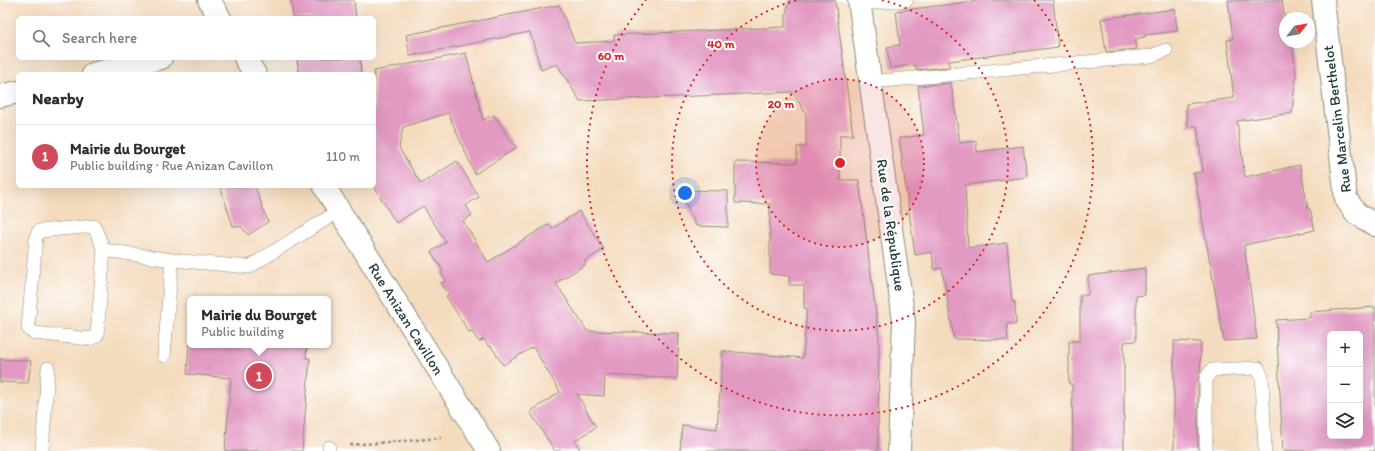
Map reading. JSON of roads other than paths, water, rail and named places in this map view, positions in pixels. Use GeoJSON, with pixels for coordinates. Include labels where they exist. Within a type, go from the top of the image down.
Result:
{"type":"FeatureCollection","features":[{"type":"Feature","properties":{"kind":"street"},"geometry":{"type":"LineString","coordinates":[[209,0],[219,16]]}},
{"type":"Feature","properties":{"kind":"street","name":"Rue Marcelin Berthelot"},"geometry":{"type":"LineString","coordinates":[[1323,0],[1346,199],[1356,213],[1375,225]]}},
{"type":"Feature","properties":{"kind":"street","name":"Rue de la République"},"geometry":{"type":"LineString","coordinates":[[859,2],[904,321],[899,451]]}},
{"type":"Feature","properties":{"kind":"street"},"geometry":{"type":"LineString","coordinates":[[102,72],[152,60]]}},
{"type":"Feature","properties":{"kind":"street"},"geometry":{"type":"LineString","coordinates":[[246,60],[254,72]]}},
{"type":"Feature","properties":{"kind":"street"},"geometry":{"type":"LineString","coordinates":[[0,96],[16,92]]}},
{"type":"Feature","properties":{"kind":"street","name":"Rue Anizan Cavillon"},"geometry":{"type":"LineString","coordinates":[[325,188],[489,451]]}},
{"type":"Feature","properties":{"kind":"lane"},"geometry":{"type":"LineString","coordinates":[[859,2],[907,0]]}},
{"type":"Feature","properties":{"kind":"lane"},"geometry":{"type":"LineString","coordinates":[[870,82],[1151,56],[1166,50]]}},
{"type":"Feature","properties":{"kind":"lane"},"geometry":{"type":"LineString","coordinates":[[104,250],[172,260],[249,267],[339,211]]}},
{"type":"Feature","properties":{"kind":"lane"},"geometry":{"type":"LineString","coordinates":[[94,226],[104,250],[97,335],[90,339],[34,333],[28,328],[36,237],[39,231],[94,226]]}},
{"type":"Feature","properties":{"kind":"lane"},"geometry":{"type":"LineString","coordinates":[[164,356],[172,260]]}},
{"type":"Feature","properties":{"kind":"lane"},"geometry":{"type":"LineString","coordinates":[[42,451],[48,368]]}},
{"type":"Feature","properties":{"kind":"lane"},"geometry":{"type":"LineString","coordinates":[[1206,451],[1206,378],[1212,370],[1258,368],[1262,377],[1265,451]]}},
{"type":"Feature","properties":{"kind":"place","name":"Mairie du Bourget"},"geometry":{"type":"Point","coordinates":[259,376]}}]}
